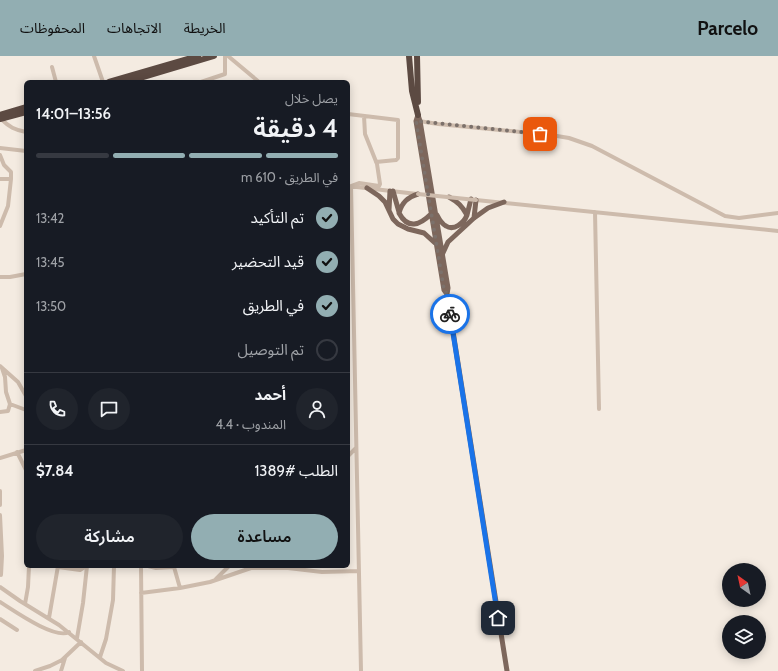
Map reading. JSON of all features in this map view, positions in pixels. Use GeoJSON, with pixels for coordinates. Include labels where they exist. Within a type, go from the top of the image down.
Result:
{"type":"FeatureCollection","features":[{"type":"Feature","properties":{"kind":"highway"},"geometry":{"type":"LineString","coordinates":[[132,80],[198,56]]}},
{"type":"Feature","properties":{"kind":"highway"},"geometry":{"type":"LineString","coordinates":[[117,80],[214,56]]}},
{"type":"Feature","properties":{"kind":"highway"},"geometry":{"type":"LineString","coordinates":[[409,56],[412,91],[418,117]]}},
{"type":"Feature","properties":{"kind":"highway"},"geometry":{"type":"LineString","coordinates":[[417,56],[418,117]]}},
{"type":"Feature","properties":{"kind":"highway"},"geometry":{"type":"LineString","coordinates":[[0,118],[24,112]]}},
{"type":"Feature","properties":{"kind":"main road"},"geometry":{"type":"LineString","coordinates":[[418,117],[433,214],[448,288],[447,294],[507,671]]}},
{"type":"Feature","properties":{"kind":"main road"},"geometry":{"type":"LineString","coordinates":[[367,188],[385,202],[393,218],[398,224],[408,229],[424,233],[435,242]]}},
{"type":"Feature","properties":{"kind":"main road"},"geometry":{"type":"LineString","coordinates":[[391,191],[399,213],[407,222],[418,224],[433,214]]}},
{"type":"Feature","properties":{"kind":"main road"},"geometry":{"type":"LineString","coordinates":[[389,210],[391,191]]}},
{"type":"Feature","properties":{"kind":"main road"},"geometry":{"type":"LineString","coordinates":[[399,213],[401,206],[405,201],[418,194]]}},
{"type":"Feature","properties":{"kind":"main road"},"geometry":{"type":"LineString","coordinates":[[448,197],[457,202],[467,215]]}},
{"type":"Feature","properties":{"kind":"main road"},"geometry":{"type":"LineString","coordinates":[[433,214],[446,226],[451,228],[457,227],[463,222],[473,199]]}},
{"type":"Feature","properties":{"kind":"main road"},"geometry":{"type":"LineString","coordinates":[[473,199],[474,218]]}},
{"type":"Feature","properties":{"kind":"main road"},"geometry":{"type":"LineString","coordinates":[[442,256],[448,242],[474,218],[488,208],[504,202]]}},
{"type":"Feature","properties":{"kind":"main road"},"geometry":{"type":"LineString","coordinates":[[433,214],[435,242],[444,290],[447,294]]}},
{"type":"Feature","properties":{"kind":"street"},"geometry":{"type":"LineString","coordinates":[[94,56],[102,80]]}},
{"type":"Feature","properties":{"kind":"street"},"geometry":{"type":"LineString","coordinates":[[207,80],[225,74],[225,56]]}},
{"type":"Feature","properties":{"kind":"street"},"geometry":{"type":"LineString","coordinates":[[228,56],[257,80]]}},
{"type":"Feature","properties":{"kind":"street"},"geometry":{"type":"LineString","coordinates":[[52,67],[55,80]]}},
{"type":"Feature","properties":{"kind":"street"},"geometry":{"type":"LineString","coordinates":[[350,114],[397,119],[398,159],[376,162]]}},
{"type":"Feature","properties":{"kind":"street"},"geometry":{"type":"LineString","coordinates":[[350,186],[359,183],[380,186],[376,162],[365,134],[364,116]]}},
{"type":"Feature","properties":{"kind":"street"},"geometry":{"type":"LineString","coordinates":[[418,117],[438,124],[569,138],[592,146],[730,217],[739,218],[778,213]]}},
{"type":"Feature","properties":{"kind":"street"},"geometry":{"type":"LineString","coordinates":[[0,118],[9,127],[24,132]]}},
{"type":"Feature","properties":{"kind":"street"},"geometry":{"type":"LineString","coordinates":[[0,148],[24,151]]}},
{"type":"Feature","properties":{"kind":"street"},"geometry":{"type":"LineString","coordinates":[[0,155],[4,165],[11,172],[8,206],[0,226]]}},
{"type":"Feature","properties":{"kind":"street"},"geometry":{"type":"LineString","coordinates":[[0,179],[11,179]]}},
{"type":"Feature","properties":{"kind":"street"},"geometry":{"type":"LineString","coordinates":[[350,186],[778,231]]}},
{"type":"Feature","properties":{"kind":"street"},"geometry":{"type":"LineString","coordinates":[[350,186],[361,671]]}},
{"type":"Feature","properties":{"kind":"street"},"geometry":{"type":"LineString","coordinates":[[595,212],[599,409]]}},
{"type":"Feature","properties":{"kind":"street"},"geometry":{"type":"LineString","coordinates":[[728,226],[730,217]]}},
{"type":"Feature","properties":{"kind":"street"},"geometry":{"type":"LineString","coordinates":[[0,277],[24,274]]}},
{"type":"Feature","properties":{"kind":"street"},"geometry":{"type":"LineString","coordinates":[[1,367],[18,382],[24,392]]}},
{"type":"Feature","properties":{"kind":"street"},"geometry":{"type":"LineString","coordinates":[[0,412],[8,411],[10,404],[6,396],[5,377],[1,367]]}},
{"type":"Feature","properties":{"kind":"street"},"geometry":{"type":"LineString","coordinates":[[10,404],[24,409]]}},
{"type":"Feature","properties":{"kind":"street"},"geometry":{"type":"LineString","coordinates":[[350,454],[356,448]]}},
{"type":"Feature","properties":{"kind":"street"},"geometry":{"type":"LineString","coordinates":[[0,458],[24,450]]}},
{"type":"Feature","properties":{"kind":"street"},"geometry":{"type":"LineString","coordinates":[[17,452],[24,466]]}},
{"type":"Feature","properties":{"kind":"street"},"geometry":{"type":"LineString","coordinates":[[0,491],[0,505]]}},
{"type":"Feature","properties":{"kind":"street"},"geometry":{"type":"LineString","coordinates":[[0,515],[2,556],[0,576]]}},
{"type":"Feature","properties":{"kind":"street"},"geometry":{"type":"LineString","coordinates":[[25,604],[28,588],[29,568]]}},
{"type":"Feature","properties":{"kind":"street"},"geometry":{"type":"LineString","coordinates":[[49,618],[58,568]]}},
{"type":"Feature","properties":{"kind":"street"},"geometry":{"type":"LineString","coordinates":[[69,568],[80,570],[84,568]]}},
{"type":"Feature","properties":{"kind":"street"},"geometry":{"type":"LineString","coordinates":[[76,638],[83,603],[87,568]]}},
{"type":"Feature","properties":{"kind":"street"},"geometry":{"type":"LineString","coordinates":[[100,657],[105,644],[113,600],[114,568]]}},
{"type":"Feature","properties":{"kind":"street"},"geometry":{"type":"LineString","coordinates":[[141,568],[142,671]]}},
{"type":"Feature","properties":{"kind":"street"},"geometry":{"type":"LineString","coordinates":[[174,568],[180,588]]}},
{"type":"Feature","properties":{"kind":"street"},"geometry":{"type":"LineString","coordinates":[[214,580],[227,568]]}},
{"type":"Feature","properties":{"kind":"street"},"geometry":{"type":"LineString","coordinates":[[141,593],[180,588],[214,580],[251,568],[300,569],[322,572],[359,571]]}},
{"type":"Feature","properties":{"kind":"street"},"geometry":{"type":"LineString","coordinates":[[0,587],[69,632],[106,663],[115,669],[123,671]]}},
{"type":"Feature","properties":{"kind":"street"},"geometry":{"type":"LineString","coordinates":[[0,602],[43,628],[63,634],[69,632]]}},
{"type":"Feature","properties":{"kind":"street"},"geometry":{"type":"LineString","coordinates":[[0,619],[17,630]]}},
{"type":"Feature","properties":{"kind":"street"},"geometry":{"type":"LineString","coordinates":[[35,671],[56,664],[82,642]]}},
{"type":"Feature","properties":{"kind":"street"},"geometry":{"type":"LineString","coordinates":[[61,671],[67,656]]}},
{"type":"Feature","properties":{"kind":"way so far"},"geometry":{"type":"LineString","coordinates":[[450,314],[447,294],[444,290],[416,121],[540,134]]}},
{"type":"Feature","properties":{"kind":"route"},"geometry":{"type":"LineString","coordinates":[[450,314],[498,618]]}}]}
